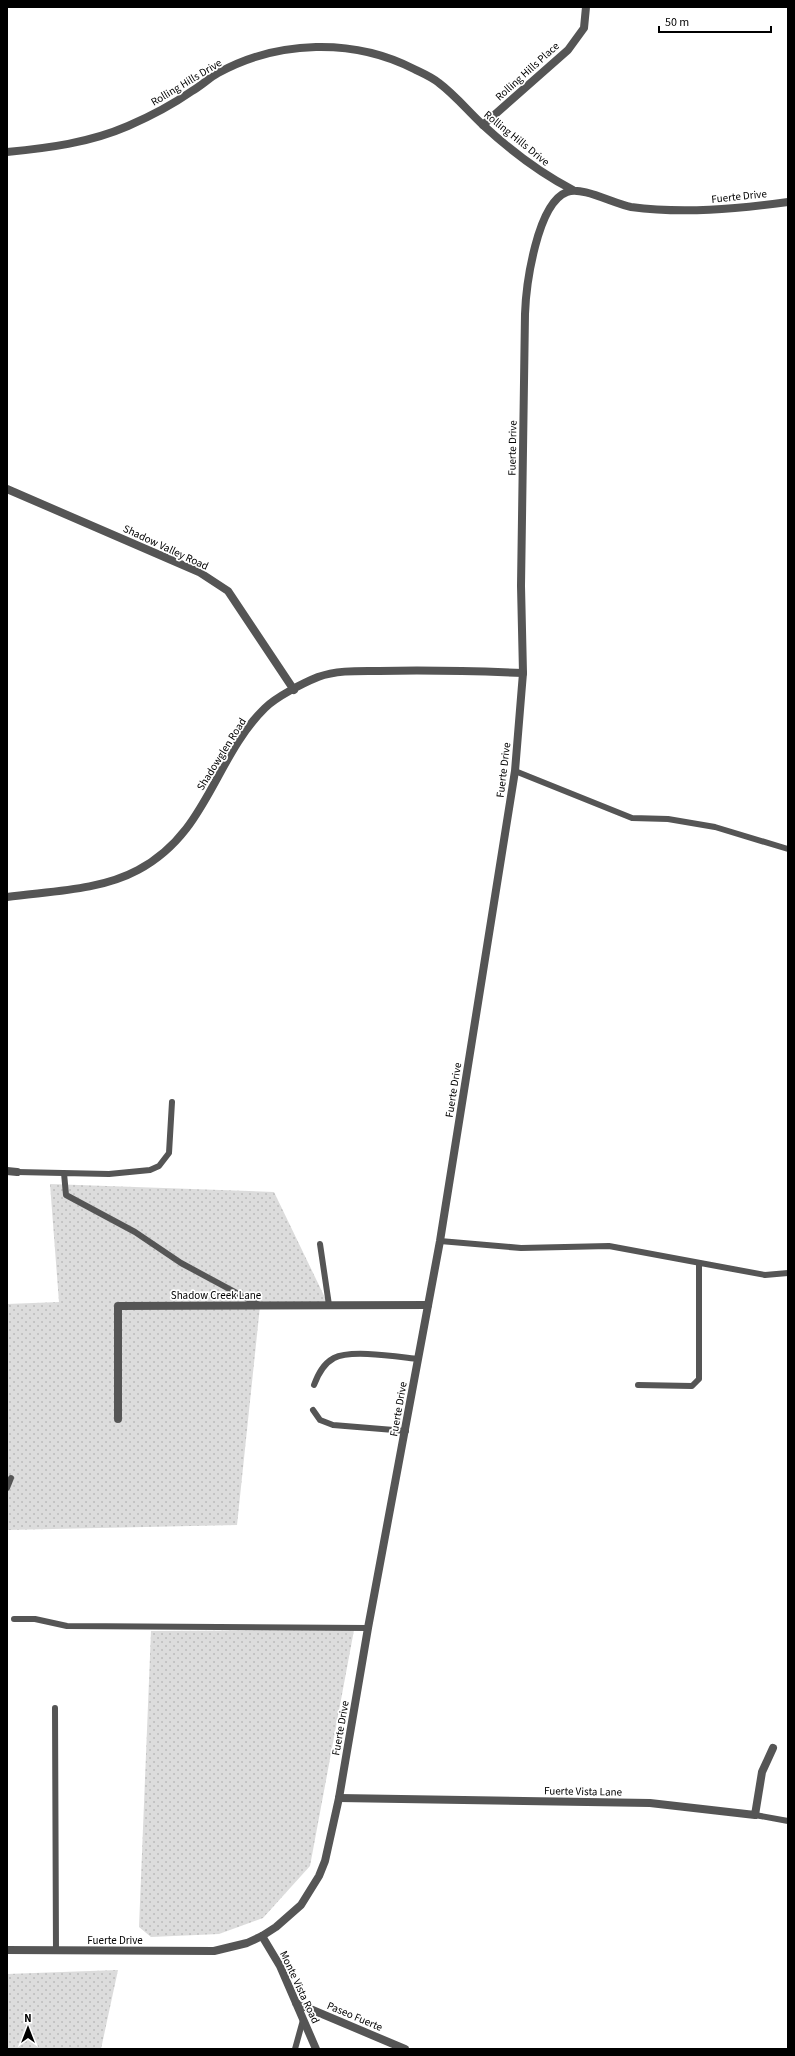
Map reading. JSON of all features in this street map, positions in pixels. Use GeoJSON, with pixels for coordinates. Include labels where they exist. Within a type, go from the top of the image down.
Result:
{"type":"FeatureCollection","features":[{"type":"Feature","properties":{"kind":"street","name":"Rolling Hills Place"},"geometry":{"type":"LineString","coordinates":[[483,125],[568,50],[584,28],[586,7]]}},
{"type":"Feature","properties":{"kind":"street","name":"Rolling Hills Drive"},"geometry":{"type":"LineString","coordinates":[[7,152],[57,146],[101,136],[126,127],[172,104],[218,73],[266,54],[299,47],[352,48],[413,68],[439,83],[515,153],[548,177],[573,190]]}},
{"type":"Feature","properties":{"kind":"street","name":"Fuerte Drive"},"geometry":{"type":"LineString","coordinates":[[7,1950],[214,1951],[242,1945],[262,1936],[289,1917],[301,1905],[314,1886],[325,1861],[340,1798],[368,1628],[406,1431],[440,1241],[515,771],[523,673],[520,586],[524,314],[532,256],[544,221],[559,197],[573,190],[626,206],[652,210],[700,211],[788,202]]}},
{"type":"Feature","properties":{"kind":"street","name":"Shadow Valley Road"},"geometry":{"type":"LineString","coordinates":[[7,489],[199,572],[228,591],[294,690]]}},
{"type":"Feature","properties":{"kind":"street","name":"Shadowglen Road"},"geometry":{"type":"LineString","coordinates":[[7,897],[101,884],[126,876],[152,862],[188,830],[248,728],[266,707],[319,677],[349,671],[523,673]]}},
{"type":"Feature","properties":{"kind":"street"},"geometry":{"type":"LineString","coordinates":[[7,1171],[17,1172]]}},
{"type":"Feature","properties":{"kind":"street","name":"Shadow Creek Lane"},"geometry":{"type":"LineString","coordinates":[[118,1419],[118,1306],[428,1305]]}},
{"type":"Feature","properties":{"kind":"street"},"geometry":{"type":"LineString","coordinates":[[755,1815],[762,1772],[773,1748]]}},
{"type":"Feature","properties":{"kind":"street","name":"Fuerte Vista Lane"},"geometry":{"type":"LineString","coordinates":[[340,1798],[650,1803],[755,1815]]}},
{"type":"Feature","properties":{"kind":"street","name":"Monte Vista Road"},"geometry":{"type":"LineString","coordinates":[[262,1936],[280,1966],[316,2049]]}},
{"type":"Feature","properties":{"kind":"street","name":"Paseo Fuerte"},"geometry":{"type":"LineString","coordinates":[[296,2003],[405,2049]]}},
{"type":"Feature","properties":{"kind":"lane"},"geometry":{"type":"LineString","coordinates":[[515,771],[632,818],[668,819],[715,827],[788,849]]}},
{"type":"Feature","properties":{"kind":"lane"},"geometry":{"type":"LineString","coordinates":[[17,1172],[109,1174],[150,1170],[159,1166],[169,1153],[172,1102]]}},
{"type":"Feature","properties":{"kind":"lane"},"geometry":{"type":"LineString","coordinates":[[64,1173],[66,1195],[135,1232],[181,1262],[260,1305]]}},
{"type":"Feature","properties":{"kind":"lane"},"geometry":{"type":"LineString","coordinates":[[440,1241],[520,1248],[609,1246],[765,1276],[788,1273]]}},
{"type":"Feature","properties":{"kind":"lane"},"geometry":{"type":"LineString","coordinates":[[320,1244],[329,1305]]}},
{"type":"Feature","properties":{"kind":"lane"},"geometry":{"type":"LineString","coordinates":[[638,1385],[692,1386],[699,1378],[699,1263]]}},
{"type":"Feature","properties":{"kind":"lane"},"geometry":{"type":"LineString","coordinates":[[314,1385],[320,1370],[335,1358],[362,1354],[418,1359]]}},
{"type":"Feature","properties":{"kind":"lane"},"geometry":{"type":"LineString","coordinates":[[313,1410],[320,1420],[333,1425],[406,1431]]}},
{"type":"Feature","properties":{"kind":"lane"},"geometry":{"type":"LineString","coordinates":[[7,1488],[11,1478]]}},
{"type":"Feature","properties":{"kind":"lane"},"geometry":{"type":"LineString","coordinates":[[14,1619],[35,1619],[67,1626],[368,1628]]}},
{"type":"Feature","properties":{"kind":"lane"},"geometry":{"type":"LineString","coordinates":[[55,1708],[56,1950]]}},
{"type":"Feature","properties":{"kind":"lane"},"geometry":{"type":"LineString","coordinates":[[755,1815],[788,1821]]}},
{"type":"Feature","properties":{"kind":"lane"},"geometry":{"type":"LineString","coordinates":[[295,2049],[303,2020]]}},
{"type":"Feature","properties":{"kind":"shaded area"},"geometry":{"type":"Polygon","coordinates":[[[50,1184],[274,1192],[329,1306],[260,1306],[237,1525],[7,1530],[7,1304],[59,1302],[50,1184]]]}},
{"type":"Feature","properties":{"kind":"shaded area"},"geometry":{"type":"Polygon","coordinates":[[[354,1630],[310,1866],[263,1918],[219,1934],[151,1937],[139,1927],[151,1631],[354,1630]]]}},
{"type":"Feature","properties":{"kind":"shaded area"},"geometry":{"type":"Polygon","coordinates":[[[118,1970],[101,2049],[7,2049],[7,1974],[118,1970]]]}}]}
